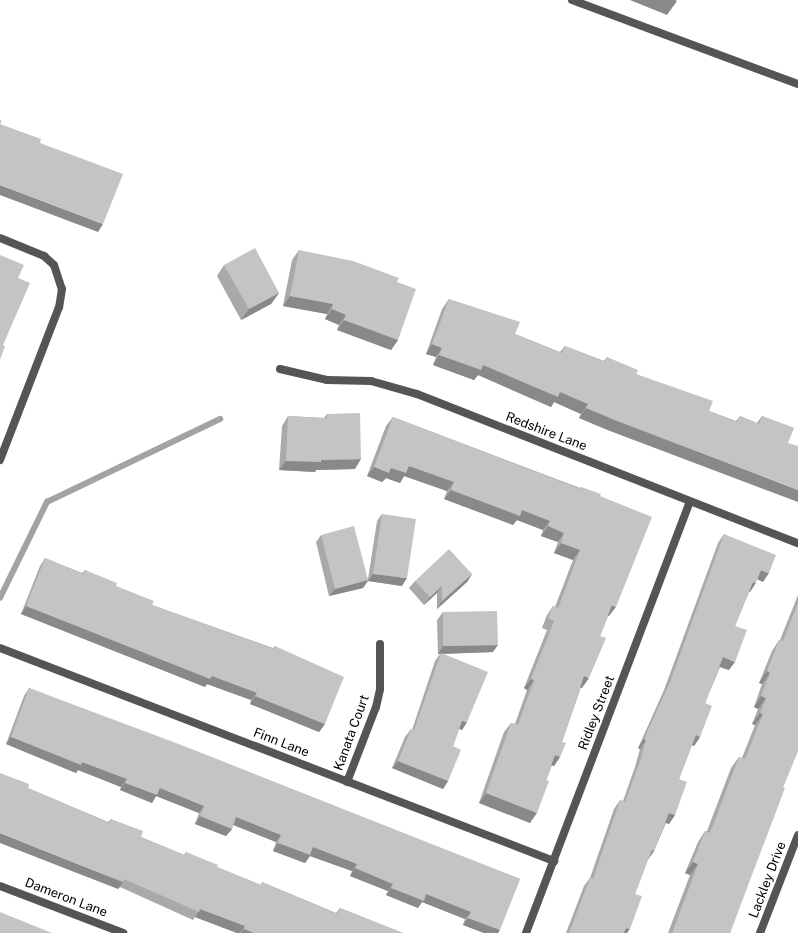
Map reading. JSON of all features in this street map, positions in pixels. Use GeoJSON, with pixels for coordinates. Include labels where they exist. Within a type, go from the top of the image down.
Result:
{"type":"FeatureCollection","features":[{"type":"Feature","properties":{"kind":"street"},"geometry":{"type":"LineString","coordinates":[[572,0],[798,84]]}},
{"type":"Feature","properties":{"kind":"street"},"geometry":{"type":"LineString","coordinates":[[0,238],[44,256],[54,265],[62,289],[59,307],[0,460]]}},
{"type":"Feature","properties":{"kind":"street","name":"Redshire Lane"},"geometry":{"type":"LineString","coordinates":[[280,369],[327,380],[371,381],[417,394],[798,543]]}},
{"type":"Feature","properties":{"kind":"street","name":"Ridley Street"},"geometry":{"type":"LineString","coordinates":[[526,933],[690,502]]}},
{"type":"Feature","properties":{"kind":"street","name":"Kanata Court"},"geometry":{"type":"LineString","coordinates":[[347,782],[376,707],[380,689],[380,644]]}},
{"type":"Feature","properties":{"kind":"street","name":"Finn Lane"},"geometry":{"type":"LineString","coordinates":[[0,648],[554,861]]}},
{"type":"Feature","properties":{"kind":"street","name":"Lackley Drive"},"geometry":{"type":"LineString","coordinates":[[760,933],[798,835]]}},
{"type":"Feature","properties":{"kind":"street","name":"Dameron Lane"},"geometry":{"type":"LineString","coordinates":[[0,886],[123,933]]}},
{"type":"Feature","properties":{"kind":"building"},"geometry":{"type":"Polygon","coordinates":[[[0,124],[41,139],[40,143],[123,174],[103,224],[0,185],[0,124]]]}},
{"type":"Feature","properties":{"kind":"building"},"geometry":{"type":"Polygon","coordinates":[[[255,248],[279,293],[249,309],[224,265],[255,248]]]}},
{"type":"Feature","properties":{"kind":"building"},"geometry":{"type":"Polygon","coordinates":[[[299,250],[353,261],[399,278],[397,282],[416,289],[398,340],[344,320],[346,315],[332,309],[333,304],[290,296],[299,250]]]}},
{"type":"Feature","properties":{"kind":"building"},"geometry":{"type":"Polygon","coordinates":[[[0,255],[24,265],[18,278],[30,283],[3,345],[5,346],[0,360],[0,255]]]}},
{"type":"Feature","properties":{"kind":"building"},"geometry":{"type":"Polygon","coordinates":[[[449,299],[520,322],[515,334],[562,353],[565,346],[605,362],[607,357],[638,370],[636,374],[713,401],[709,411],[737,422],[740,416],[759,424],[762,416],[794,428],[788,443],[798,446],[798,490],[617,421],[586,408],[588,404],[560,392],[558,397],[483,365],[481,370],[439,355],[442,348],[432,344],[449,299]]]}},
{"type":"Feature","properties":{"kind":"building"},"geometry":{"type":"Polygon","coordinates":[[[360,413],[361,459],[321,460],[321,462],[286,461],[288,416],[327,418],[327,414],[360,413]]]}},
{"type":"Feature","properties":{"kind":"building"},"geometry":{"type":"Polygon","coordinates":[[[393,417],[580,489],[581,487],[601,494],[600,496],[652,517],[616,607],[612,605],[600,636],[606,638],[589,678],[584,676],[562,742],[566,743],[560,757],[555,755],[546,780],[549,781],[537,813],[486,793],[511,723],[518,725],[534,680],[531,679],[554,621],[548,618],[553,606],[558,608],[580,550],[561,543],[564,533],[548,526],[550,521],[522,510],[520,516],[451,490],[454,482],[409,466],[406,473],[391,468],[389,473],[374,467],[393,417]]]}},
{"type":"Feature","properties":{"kind":"building"},"geometry":{"type":"Polygon","coordinates":[[[382,514],[416,519],[407,578],[373,574],[382,514]]]}},
{"type":"Feature","properties":{"kind":"building"},"geometry":{"type":"Polygon","coordinates":[[[354,526],[368,580],[335,589],[321,535],[354,526]]]}},
{"type":"Feature","properties":{"kind":"building"},"geometry":{"type":"Polygon","coordinates":[[[724,534],[776,555],[769,573],[761,570],[756,583],[753,582],[735,626],[747,630],[735,662],[723,657],[705,703],[712,706],[700,737],[696,735],[679,779],[687,782],[675,815],[669,813],[654,851],[652,850],[635,894],[642,896],[630,929],[626,928],[624,933],[569,933],[590,878],[593,879],[620,800],[625,802],[641,758],[646,740],[644,739],[670,682],[724,534]]]}},
{"type":"Feature","properties":{"kind":"building"},"geometry":{"type":"Polygon","coordinates":[[[449,549],[472,574],[442,601],[442,586],[430,597],[415,581],[449,549]]]}},
{"type":"Feature","properties":{"kind":"building"},"geometry":{"type":"Polygon","coordinates":[[[45,558],[83,574],[85,570],[117,583],[116,586],[154,601],[152,605],[274,649],[275,646],[344,677],[325,724],[255,696],[257,693],[212,676],[210,679],[26,606],[45,558]]]}},
{"type":"Feature","properties":{"kind":"building"},"geometry":{"type":"Polygon","coordinates":[[[798,603],[798,751],[783,787],[785,788],[730,933],[672,933],[698,864],[693,862],[705,831],[710,833],[739,757],[745,759],[763,714],[760,713],[766,698],[761,696],[770,673],[767,671],[779,640],[783,641],[798,603]]]}},
{"type":"Feature","properties":{"kind":"building"},"geometry":{"type":"Polygon","coordinates":[[[497,611],[498,645],[443,646],[443,612],[497,611]]]}},
{"type":"Feature","properties":{"kind":"building"},"geometry":{"type":"Polygon","coordinates":[[[441,653],[488,672],[467,722],[462,721],[453,746],[461,750],[448,781],[398,761],[411,729],[414,730],[441,653]]]}},
{"type":"Feature","properties":{"kind":"building"},"geometry":{"type":"Polygon","coordinates":[[[29,688],[184,746],[520,879],[500,930],[468,918],[471,912],[426,894],[424,901],[391,888],[393,884],[355,868],[357,864],[313,847],[310,855],[278,843],[281,835],[236,817],[232,829],[200,816],[204,806],[160,788],[157,795],[125,783],[127,779],[82,762],[81,765],[11,737],[29,688]]]}},
{"type":"Feature","properties":{"kind":"building"},"geometry":{"type":"Polygon","coordinates":[[[0,773],[29,784],[28,788],[109,823],[111,819],[143,831],[141,837],[185,855],[186,852],[218,865],[217,867],[261,885],[262,882],[337,914],[340,908],[403,933],[254,933],[244,929],[245,926],[200,909],[199,912],[124,879],[123,882],[0,833],[0,773]]]}},
{"type":"Feature","properties":{"kind":"building"},"geometry":{"type":"Polygon","coordinates":[[[0,912],[52,933],[0,933],[0,912]]]}},
{"type":"Feature","properties":{"kind":"waterway"},"geometry":{"type":"LineString","coordinates":[[0,598],[47,502],[220,419]]}}]}
